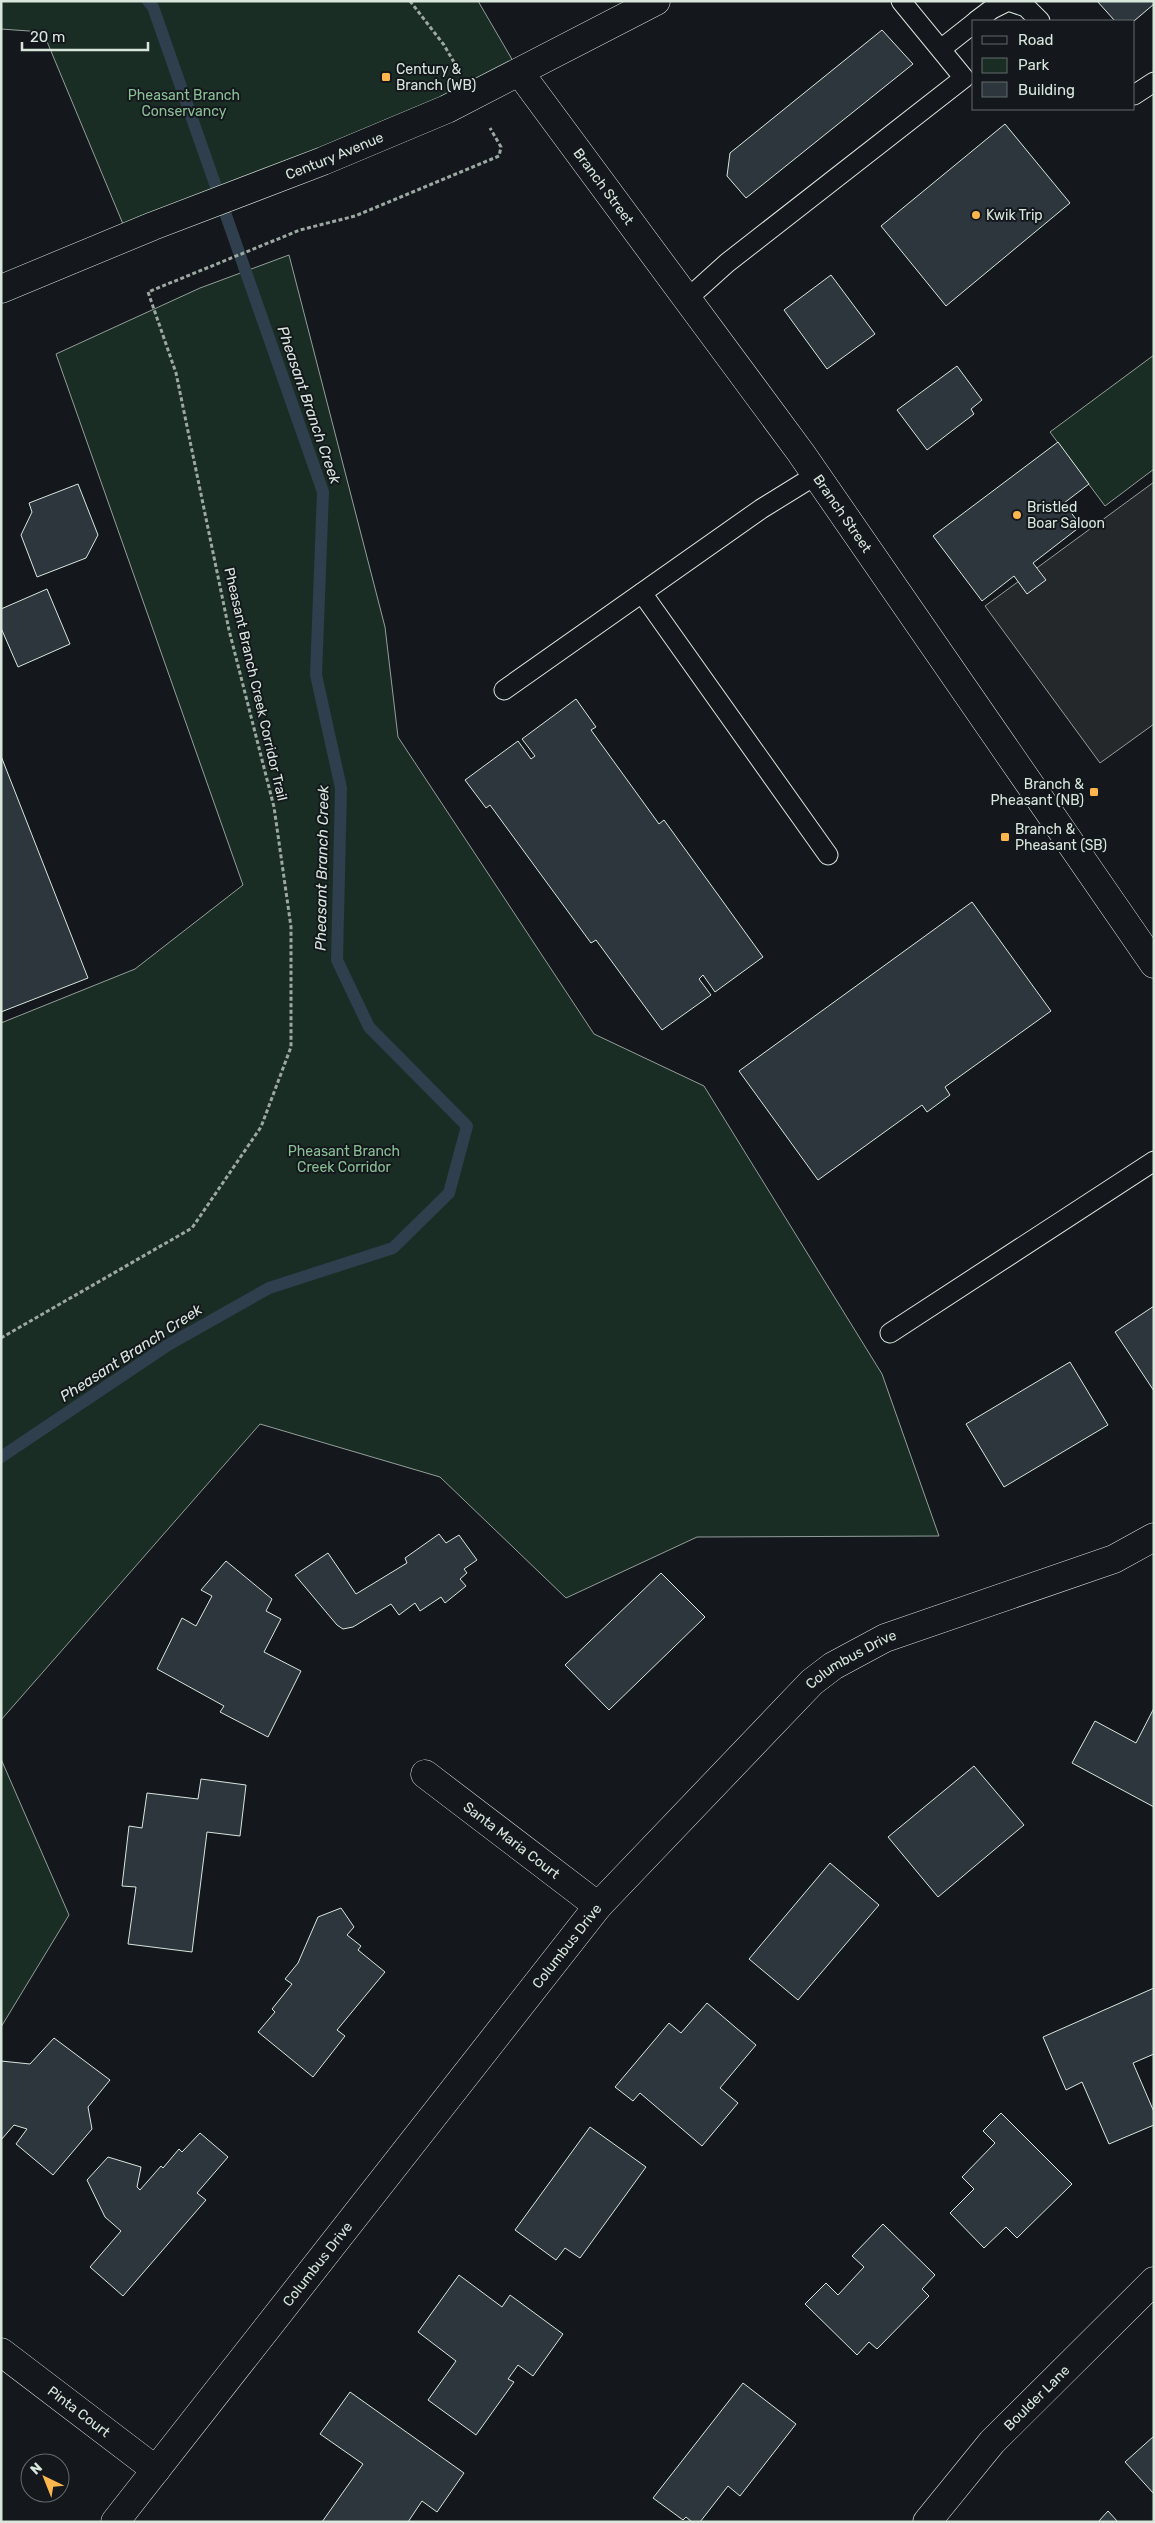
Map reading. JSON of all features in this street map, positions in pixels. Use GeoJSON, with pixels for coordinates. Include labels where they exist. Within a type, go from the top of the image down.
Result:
{"type":"FeatureCollection","features":[{"type":"Feature","properties":{"kind":"street","name":"Century Avenue"},"geometry":{"type":"LineString","coordinates":[[1,289],[153,226],[274,178],[323,161],[473,98],[656,1]]}},
{"type":"Feature","properties":{"kind":"street","name":"Branch Street"},"geometry":{"type":"LineString","coordinates":[[520,73],[816,474],[1154,964]]}},
{"type":"Feature","properties":{"kind":"street","name":"Columbus Drive"},"geometry":{"type":"LineString","coordinates":[[115,2522],[598,1906],[812,1682],[834,1666],[885,1638],[1114,1559],[1154,1537]]}},
{"type":"Feature","properties":{"kind":"street","name":"Santa Maria Court"},"geometry":{"type":"LineString","coordinates":[[425,1774],[598,1906]]}},
{"type":"Feature","properties":{"kind":"street","name":"Boulder Lane"},"geometry":{"type":"LineString","coordinates":[[927,2522],[992,2442],[1154,2281]]}},
{"type":"Feature","properties":{"kind":"street","name":"Pinta Court"},"geometry":{"type":"LineString","coordinates":[[1,2352],[156,2470]]}},
{"type":"Feature","properties":{"kind":"lane"},"geometry":{"type":"LineString","coordinates":[[687,299],[727,263],[964,78],[901,1]]}},
{"type":"Feature","properties":{"kind":"lane"},"geometry":{"type":"LineString","coordinates":[[978,20],[992,9],[1008,1],[1026,7],[1039,20]]}},
{"type":"Feature","properties":{"kind":"lane"},"geometry":{"type":"LineString","coordinates":[[941,50],[972,24]]}},
{"type":"Feature","properties":{"kind":"lane"},"geometry":{"type":"LineString","coordinates":[[1135,95],[1144,91],[1154,82]]}},
{"type":"Feature","properties":{"kind":"lane"},"geometry":{"type":"LineString","coordinates":[[504,690],[761,509],[816,474]]}},
{"type":"Feature","properties":{"kind":"lane"},"geometry":{"type":"LineString","coordinates":[[642,593],[828,855]]}},
{"type":"Feature","properties":{"kind":"lane"},"geometry":{"type":"LineString","coordinates":[[890,1333],[1154,1161]]}},
{"type":"Feature","properties":{"kind":"path"},"geometry":{"type":"LineString","coordinates":[[410,1],[444,45]]}},
{"type":"Feature","properties":{"kind":"path","name":"Pheasant Branch Creek Corridor Trail"},"geometry":{"type":"LineString","coordinates":[[1,1338],[192,1228],[261,1127],[291,1047],[291,928],[274,807],[229,630],[176,373],[148,292],[300,230],[355,216],[499,156],[501,147]]}},
{"type":"Feature","properties":{"kind":"green space","name":"Pheasant Branch Conservancy"},"geometry":{"type":"Polygon","coordinates":[[[1,1],[478,1],[520,73],[128,236],[43,32],[1,29],[1,1]]]}},
{"type":"Feature","properties":{"kind":"green space","name":"Pheasant Branch Creek Corridor"},"geometry":{"type":"Polygon","coordinates":[[[289,255],[385,627],[398,737],[594,1034],[704,1086],[882,1374],[939,1536],[697,1537],[566,1598],[440,1477],[260,1424],[1,1720],[1,1023],[135,969],[243,885],[56,354],[200,288],[289,255]]]}},
{"type":"Feature","properties":{"kind":"green space"},"geometry":{"type":"Polygon","coordinates":[[[1154,355],[1154,469],[1105,506],[1050,432],[1154,355]]]}},
{"type":"Feature","properties":{"kind":"green space"},"geometry":{"type":"Polygon","coordinates":[[[1,1759],[69,1915],[1,2027],[1,1759]]]}},
{"type":"Feature","properties":{"kind":"shaded area"},"geometry":{"type":"Polygon","coordinates":[[[1154,482],[1154,724],[1100,763],[985,606],[1154,482]]]}},
{"type":"Feature","properties":{"kind":"building"},"geometry":{"type":"Polygon","coordinates":[[[1097,1],[1154,1],[1154,4],[1135,20],[1114,20],[1097,1]]]}},
{"type":"Feature","properties":{"kind":"building"},"geometry":{"type":"Polygon","coordinates":[[[882,30],[913,64],[746,198],[727,176],[730,153],[882,30]]]}},
{"type":"Feature","properties":{"kind":"building","name":"Kwik Trip"},"geometry":{"type":"Polygon","coordinates":[[[1005,124],[1070,203],[946,306],[881,226],[1005,124]]]}},
{"type":"Feature","properties":{"kind":"building"},"geometry":{"type":"Polygon","coordinates":[[[831,275],[875,334],[827,369],[784,310],[831,275]]]}},
{"type":"Feature","properties":{"kind":"building"},"geometry":{"type":"Polygon","coordinates":[[[957,366],[982,400],[971,409],[974,414],[927,450],[897,410],[957,366]]]}},
{"type":"Feature","properties":{"kind":"building","name":"Bristled Boar Saloon"},"geometry":{"type":"Polygon","coordinates":[[[1058,442],[1089,484],[1064,503],[1081,526],[1033,563],[1046,580],[1027,594],[1014,576],[982,601],[933,536],[1058,442]]]}},
{"type":"Feature","properties":{"kind":"building"},"geometry":{"type":"Polygon","coordinates":[[[78,484],[98,535],[86,558],[37,577],[21,535],[32,512],[29,503],[78,484]]]}},
{"type":"Feature","properties":{"kind":"building"},"geometry":{"type":"Polygon","coordinates":[[[47,589],[70,644],[18,667],[1,628],[1,609],[47,589]]]}},
{"type":"Feature","properties":{"kind":"building"},"geometry":{"type":"Polygon","coordinates":[[[576,699],[596,727],[591,730],[659,824],[664,820],[763,957],[715,992],[703,975],[699,979],[711,995],[662,1030],[596,940],[591,943],[490,805],[486,808],[465,780],[518,741],[531,759],[535,756],[522,739],[576,699]]]}},
{"type":"Feature","properties":{"kind":"building"},"geometry":{"type":"Polygon","coordinates":[[[1,756],[88,978],[1,1012],[1,756]]]}},
{"type":"Feature","properties":{"kind":"building"},"geometry":{"type":"Polygon","coordinates":[[[972,902],[1051,1011],[945,1087],[950,1095],[927,1112],[922,1105],[818,1180],[739,1071],[972,902]]]}},
{"type":"Feature","properties":{"kind":"building"},"geometry":{"type":"Polygon","coordinates":[[[1154,1306],[1154,1391],[1115,1332],[1154,1306]]]}},
{"type":"Feature","properties":{"kind":"building"},"geometry":{"type":"Polygon","coordinates":[[[1070,1362],[1108,1425],[1004,1487],[966,1424],[1070,1362]]]}},
{"type":"Feature","properties":{"kind":"building"},"geometry":{"type":"Polygon","coordinates":[[[439,1534],[446,1543],[459,1535],[477,1560],[464,1569],[467,1573],[460,1579],[466,1586],[445,1603],[441,1597],[420,1611],[415,1603],[399,1615],[391,1604],[353,1627],[343,1629],[337,1625],[295,1575],[328,1553],[356,1594],[407,1563],[405,1558],[439,1534]]]}},
{"type":"Feature","properties":{"kind":"building"},"geometry":{"type":"Polygon","coordinates":[[[226,1561],[272,1599],[266,1611],[281,1619],[264,1652],[301,1671],[268,1737],[220,1712],[224,1706],[157,1669],[182,1618],[196,1626],[212,1596],[201,1590],[226,1561]]]}},
{"type":"Feature","properties":{"kind":"building"},"geometry":{"type":"Polygon","coordinates":[[[661,1573],[705,1617],[609,1710],[565,1665],[661,1573]]]}},
{"type":"Feature","properties":{"kind":"building"},"geometry":{"type":"Polygon","coordinates":[[[1154,1708],[1154,1807],[1072,1763],[1095,1721],[1136,1743],[1154,1708]]]}},
{"type":"Feature","properties":{"kind":"building"},"geometry":{"type":"Polygon","coordinates":[[[974,1766],[1024,1825],[938,1897],[888,1837],[974,1766]]]}},
{"type":"Feature","properties":{"kind":"building"},"geometry":{"type":"Polygon","coordinates":[[[201,1779],[246,1785],[240,1836],[207,1832],[192,1952],[128,1944],[136,1887],[122,1886],[129,1826],[142,1828],[147,1793],[198,1799],[201,1779]]]}},
{"type":"Feature","properties":{"kind":"building"},"geometry":{"type":"Polygon","coordinates":[[[830,1863],[879,1905],[798,2000],[749,1959],[830,1863]]]}},
{"type":"Feature","properties":{"kind":"building"},"geometry":{"type":"Polygon","coordinates":[[[341,1908],[354,1927],[347,1935],[361,1946],[358,1950],[385,1972],[337,2030],[345,2036],[313,2077],[258,2032],[275,2012],[272,2009],[292,1984],[285,1979],[298,1963],[318,1917],[341,1908]]]}},
{"type":"Feature","properties":{"kind":"building"},"geometry":{"type":"Polygon","coordinates":[[[1154,1988],[1154,2054],[1133,2063],[1154,2112],[1154,2125],[1109,2144],[1082,2082],[1066,2090],[1043,2037],[1154,1988]]]}},
{"type":"Feature","properties":{"kind":"building"},"geometry":{"type":"Polygon","coordinates":[[[707,2003],[756,2045],[720,2088],[738,2103],[702,2146],[640,2093],[633,2101],[615,2087],[669,2023],[681,2033],[707,2003]]]}},
{"type":"Feature","properties":{"kind":"building"},"geometry":{"type":"Polygon","coordinates":[[[54,2038],[110,2080],[88,2107],[92,2129],[53,2175],[16,2144],[27,2129],[14,2125],[1,2140],[1,2061],[30,2064],[54,2038]]]}},
{"type":"Feature","properties":{"kind":"building"},"geometry":{"type":"Polygon","coordinates":[[[1001,2113],[1072,2184],[1017,2238],[1006,2227],[984,2248],[950,2213],[974,2189],[962,2177],[995,2143],[983,2131],[1001,2113]]]}},
{"type":"Feature","properties":{"kind":"building"},"geometry":{"type":"Polygon","coordinates":[[[590,2127],[646,2167],[580,2258],[565,2248],[556,2260],[515,2230],[590,2127]]]}},
{"type":"Feature","properties":{"kind":"building"},"geometry":{"type":"Polygon","coordinates":[[[200,2133],[228,2157],[197,2193],[206,2200],[123,2296],[90,2267],[121,2231],[105,2217],[87,2180],[108,2157],[141,2167],[137,2187],[140,2190],[161,2166],[163,2168],[179,2149],[182,2152],[200,2133]]]}},
{"type":"Feature","properties":{"kind":"building"},"geometry":{"type":"Polygon","coordinates":[[[883,2224],[935,2275],[922,2289],[929,2296],[877,2349],[869,2342],[857,2355],[805,2304],[826,2283],[838,2295],[864,2267],[852,2256],[883,2224]]]}},
{"type":"Feature","properties":{"kind":"building"},"geometry":{"type":"Polygon","coordinates":[[[459,2275],[502,2307],[510,2295],[563,2334],[533,2376],[518,2365],[508,2379],[514,2382],[476,2435],[428,2400],[456,2361],[418,2332],[459,2275]]]}},
{"type":"Feature","properties":{"kind":"building"},"geometry":{"type":"Polygon","coordinates":[[[743,2383],[796,2424],[740,2496],[728,2486],[700,2522],[692,2522],[686,2517],[683,2520],[653,2498],[743,2383]]]}},
{"type":"Feature","properties":{"kind":"building"},"geometry":{"type":"Polygon","coordinates":[[[350,2392],[464,2473],[437,2512],[422,2501],[408,2522],[322,2522],[363,2464],[320,2434],[350,2392]]]}},
{"type":"Feature","properties":{"kind":"building"},"geometry":{"type":"Polygon","coordinates":[[[1154,2436],[1154,2494],[1125,2462],[1154,2436]]]}},
{"type":"Feature","properties":{"kind":"building"},"geometry":{"type":"Polygon","coordinates":[[[1108,2511],[1118,2522],[1098,2522],[1108,2511]]]}},
{"type":"Feature","properties":{"kind":"waterway","name":"Pheasant Branch Creek"},"geometry":{"type":"LineString","coordinates":[[1,1457],[168,1345],[269,1288],[393,1248],[449,1193],[467,1126],[369,1027],[337,960],[341,788],[316,675],[323,492],[153,7],[148,1]]}},
{"type":"Feature","properties":{"kind":"place","name":"Century & Branch (WB)"},"geometry":{"type":"Point","coordinates":[386,77]}},
{"type":"Feature","properties":{"kind":"place","name":"Kwik Trip"},"geometry":{"type":"Point","coordinates":[976,215]}},
{"type":"Feature","properties":{"kind":"place","name":"Bristled Boar Saloon"},"geometry":{"type":"Point","coordinates":[1017,515]}},
{"type":"Feature","properties":{"kind":"place","name":"Branch & Pheasant (NB)"},"geometry":{"type":"Point","coordinates":[1094,792]}},
{"type":"Feature","properties":{"kind":"place","name":"Branch & Pheasant (SB)"},"geometry":{"type":"Point","coordinates":[1005,837]}}]}
